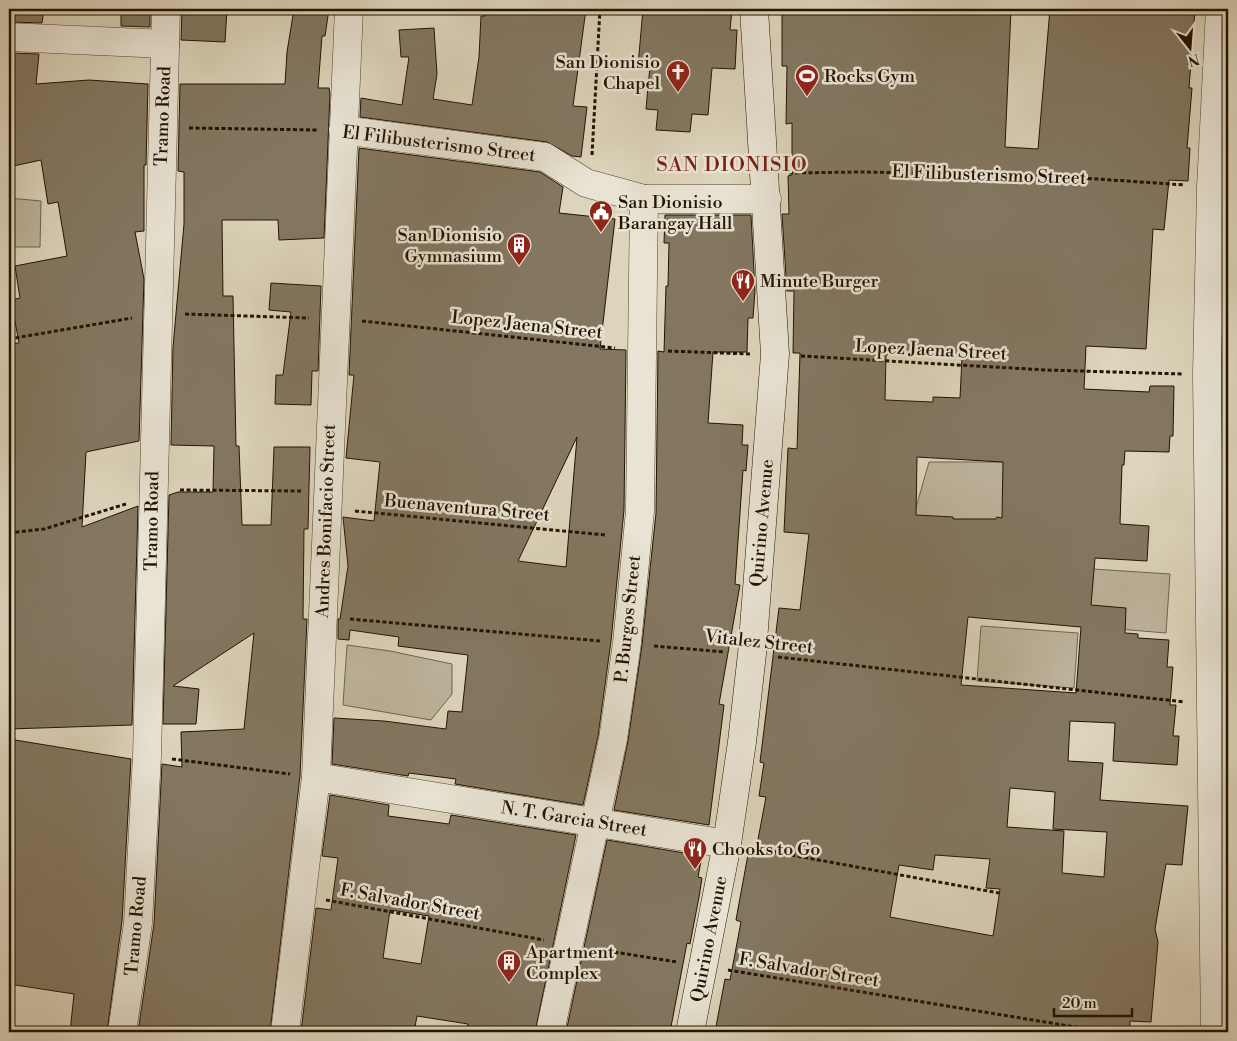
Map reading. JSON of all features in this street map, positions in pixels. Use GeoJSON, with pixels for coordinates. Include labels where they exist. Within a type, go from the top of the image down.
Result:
{"type":"FeatureCollection","features":[{"type":"Feature","properties":{"kind":"street","name":"Tramo Road"},"geometry":{"type":"LineString","coordinates":[[122,1032],[138,923],[147,756],[152,496],[166,9]]}},
{"type":"Feature","properties":{"kind":"street","name":"Andres Bonifacio Street"},"geometry":{"type":"LineString","coordinates":[[285,1032],[316,777],[334,318],[349,9]]}},
{"type":"Feature","properties":{"kind":"street","name":"Quirino Avenue"},"geometry":{"type":"LineString","coordinates":[[690,1032],[727,844],[752,654],[775,354],[767,186],[754,9]]}},
{"type":"Feature","properties":{"kind":"street"},"geometry":{"type":"LineString","coordinates":[[1215,1032],[1207,375],[1211,188],[1220,9]]}},
{"type":"Feature","properties":{"kind":"street"},"geometry":{"type":"LineString","coordinates":[[9,37],[165,44]]}},
{"type":"Feature","properties":{"kind":"street","name":"El Filibusterismo Street"},"geometry":{"type":"LineString","coordinates":[[343,130],[545,157],[591,183],[644,199],[767,186]]}},
{"type":"Feature","properties":{"kind":"street","name":"P. Burgos Street"},"geometry":{"type":"LineString","coordinates":[[550,1032],[613,739],[627,643],[640,511],[644,199]]}},
{"type":"Feature","properties":{"kind":"street","name":"N. T. Garcia Street"},"geometry":{"type":"LineString","coordinates":[[316,777],[727,844]]}},
{"type":"Feature","properties":{"kind":"path"},"geometry":{"type":"LineString","coordinates":[[591,183],[600,9]]}},
{"type":"Feature","properties":{"kind":"path","name":"El Filibusterismo Street"},"geometry":{"type":"LineString","coordinates":[[162,128],[343,130]]}},
{"type":"Feature","properties":{"kind":"path","name":"El Filibusterismo Street"},"geometry":{"type":"LineString","coordinates":[[767,186],[860,172],[1038,175],[1161,182],[1211,188]]}},
{"type":"Feature","properties":{"kind":"path","name":"Lopez Jaena Street"},"geometry":{"type":"LineString","coordinates":[[9,339],[158,313],[334,318],[641,350],[775,354],[1046,370],[1207,375]]}},
{"type":"Feature","properties":{"kind":"path","name":"Buenaventura Street"},"geometry":{"type":"LineString","coordinates":[[9,532],[44,529],[172,490],[327,500],[605,535]]}},
{"type":"Feature","properties":{"kind":"path","name":"Vitalez Street"},"geometry":{"type":"LineString","coordinates":[[322,617],[752,654],[1192,703]]}},
{"type":"Feature","properties":{"kind":"path"},"geometry":{"type":"LineString","coordinates":[[147,756],[316,777]]}},
{"type":"Feature","properties":{"kind":"path"},"geometry":{"type":"LineString","coordinates":[[727,844],[999,893]]}},
{"type":"Feature","properties":{"kind":"path","name":"F. Salvador Street"},"geometry":{"type":"LineString","coordinates":[[301,896],[568,944],[1106,1032]]}},
{"type":"Feature","properties":{"kind":"shaded area"},"geometry":{"type":"Polygon","coordinates":[[[9,198],[41,201],[40,247],[9,247],[9,198]]]}},
{"type":"Feature","properties":{"kind":"shaded area"},"geometry":{"type":"Polygon","coordinates":[[[929,462],[1101,462],[1091,563],[909,532],[929,462]]]}},
{"type":"Feature","properties":{"kind":"shaded area"},"geometry":{"type":"Polygon","coordinates":[[[1015,564],[1170,574],[1166,633],[1010,620],[1015,564]]]}},
{"type":"Feature","properties":{"kind":"shaded area"},"geometry":{"type":"Polygon","coordinates":[[[981,626],[1078,633],[1074,688],[977,681],[981,626]]]}},
{"type":"Feature","properties":{"kind":"shaded area"},"geometry":{"type":"Polygon","coordinates":[[[347,645],[390,651],[452,664],[452,694],[431,720],[343,705],[347,645]]]}},
{"type":"Feature","properties":{"kind":"building"},"geometry":{"type":"Polygon","coordinates":[[[9,9],[44,9],[42,23],[9,22],[9,9]]]}},
{"type":"Feature","properties":{"kind":"building"},"geometry":{"type":"Polygon","coordinates":[[[121,9],[150,9],[150,27],[121,26],[121,9]]]}},
{"type":"Feature","properties":{"kind":"building"},"geometry":{"type":"Polygon","coordinates":[[[182,9],[227,9],[225,42],[181,40],[182,9]]]}},
{"type":"Feature","properties":{"kind":"building"},"geometry":{"type":"Polygon","coordinates":[[[294,9],[329,9],[325,36],[322,36],[318,88],[329,88],[330,94],[324,238],[279,240],[278,220],[222,220],[223,296],[233,296],[236,446],[239,446],[242,525],[271,525],[274,447],[310,447],[308,529],[304,529],[303,619],[307,619],[300,776],[270,1032],[138,1032],[154,924],[162,764],[182,767],[181,732],[244,729],[254,633],[173,686],[199,689],[196,724],[163,724],[169,495],[178,492],[213,492],[214,446],[171,445],[173,347],[184,224],[184,172],[178,171],[180,84],[285,84],[287,52],[294,9]]]}},
{"type":"Feature","properties":{"kind":"building"},"geometry":{"type":"Polygon","coordinates":[[[485,9],[586,9],[573,106],[587,107],[581,157],[572,156],[547,142],[360,117],[361,98],[402,105],[409,57],[401,57],[399,30],[434,28],[437,74],[433,99],[472,105],[479,57],[481,16],[485,16],[485,9]]]}},
{"type":"Feature","properties":{"kind":"building"},"geometry":{"type":"Polygon","coordinates":[[[643,9],[732,9],[730,30],[737,30],[735,69],[712,68],[708,115],[692,114],[690,132],[656,130],[658,110],[646,109],[650,66],[638,66],[643,9]]]}},
{"type":"Feature","properties":{"kind":"building"},"geometry":{"type":"Polygon","coordinates":[[[782,9],[1011,9],[1005,147],[1038,149],[1050,9],[1195,9],[1189,88],[1192,88],[1187,148],[1190,148],[1188,181],[1169,180],[1164,230],[1153,229],[1146,349],[1086,346],[1084,389],[1149,392],[1150,386],[1174,386],[1173,436],[1170,436],[1169,452],[1125,451],[1124,465],[1122,465],[1120,524],[1149,526],[1147,561],[1095,558],[1091,605],[1126,608],[1125,633],[1138,634],[1138,638],[1169,640],[1167,667],[1173,667],[1170,705],[1176,705],[1173,736],[1179,736],[1177,765],[1113,761],[1115,723],[1070,721],[1068,761],[1103,763],[1100,800],[1188,806],[1182,865],[1166,864],[1155,929],[1158,942],[1151,1022],[1130,1021],[1130,1032],[715,1032],[725,979],[730,980],[741,922],[736,920],[749,849],[756,850],[766,797],[759,796],[764,763],[760,762],[779,608],[800,610],[809,534],[784,532],[788,448],[797,449],[800,353],[793,353],[794,291],[787,291],[782,214],[789,214],[788,176],[792,175],[792,123],[786,124],[787,66],[782,66],[782,9]],[[886,355],[885,400],[933,402],[933,397],[960,398],[962,357],[886,355]],[[917,457],[916,515],[953,517],[953,519],[1002,518],[1003,462],[917,457]],[[968,617],[961,685],[1076,693],[1081,627],[968,617]],[[1010,788],[1007,827],[1064,831],[1062,873],[1104,877],[1107,832],[1053,829],[1055,792],[1010,788]],[[935,855],[933,870],[899,865],[890,917],[993,936],[1000,889],[986,888],[990,859],[935,855]]]}},
{"type":"Feature","properties":{"kind":"building"},"geometry":{"type":"Polygon","coordinates":[[[9,53],[39,54],[36,84],[89,80],[148,84],[146,165],[144,165],[144,231],[135,232],[144,279],[139,441],[86,452],[82,527],[138,506],[132,725],[9,729],[9,344],[19,343],[11,300],[20,298],[15,266],[67,256],[58,202],[48,204],[41,160],[9,167],[9,53]]]}},
{"type":"Feature","properties":{"kind":"building"},"geometry":{"type":"Polygon","coordinates":[[[359,148],[540,172],[563,187],[559,213],[615,219],[600,349],[626,350],[624,510],[611,641],[598,736],[583,805],[455,784],[456,779],[409,773],[408,776],[332,764],[334,718],[384,721],[446,729],[448,711],[462,712],[468,655],[398,646],[399,637],[350,630],[349,640],[338,639],[338,619],[340,619],[348,566],[343,517],[374,521],[380,462],[346,458],[354,375],[349,375],[359,148]],[[577,437],[518,561],[566,567],[577,437]]]}},
{"type":"Feature","properties":{"kind":"building"},"geometry":{"type":"Polygon","coordinates":[[[665,215],[751,215],[755,291],[753,318],[748,318],[747,352],[713,352],[708,423],[743,425],[742,445],[748,445],[746,471],[743,470],[735,584],[740,585],[719,704],[724,705],[709,825],[614,810],[628,741],[642,645],[656,513],[658,351],[664,352],[666,286],[668,286],[669,243],[664,243],[665,215]]]}},
{"type":"Feature","properties":{"kind":"building"},"geometry":{"type":"Polygon","coordinates":[[[271,283],[321,286],[318,371],[312,371],[311,405],[275,404],[276,375],[283,375],[291,312],[269,310],[271,283]]]}},
{"type":"Feature","properties":{"kind":"building"},"geometry":{"type":"Polygon","coordinates":[[[9,739],[131,759],[122,921],[107,1032],[70,1032],[74,994],[9,984],[9,739]]]}},
{"type":"Feature","properties":{"kind":"building"},"geometry":{"type":"Polygon","coordinates":[[[330,795],[389,805],[388,816],[449,824],[451,815],[576,835],[535,1032],[466,1032],[468,1024],[417,1016],[414,1032],[301,1032],[316,908],[331,910],[338,858],[322,856],[330,795]],[[390,910],[383,958],[421,964],[429,916],[390,910]]]}},
{"type":"Feature","properties":{"kind":"building"},"geometry":{"type":"Polygon","coordinates":[[[607,840],[702,856],[698,877],[702,878],[699,897],[690,944],[687,943],[670,1032],[566,1032],[607,840]]]}},
{"type":"Feature","properties":{"kind":"place","name":"San Dionisio Chapel"},"geometry":{"type":"Point","coordinates":[678,93]}},
{"type":"Feature","properties":{"kind":"place","name":"Rocks Gym"},"geometry":{"type":"Point","coordinates":[807,97]}},
{"type":"Feature","properties":{"kind":"place","name":"San Dionisio Barangay Hall"},"geometry":{"type":"Point","coordinates":[601,233]}},
{"type":"Feature","properties":{"kind":"place","name":"San Dionisio Gymnasium"},"geometry":{"type":"Point","coordinates":[519,266]}},
{"type":"Feature","properties":{"kind":"place","name":"Minute Burger"},"geometry":{"type":"Point","coordinates":[743,302]}},
{"type":"Feature","properties":{"kind":"place","name":"Chooks to Go"},"geometry":{"type":"Point","coordinates":[695,870]}},
{"type":"Feature","properties":{"kind":"place","name":"Apartment Complex"},"geometry":{"type":"Point","coordinates":[509,983]}},
{"type":"Feature","properties":{"kind":"district","name":"SAN DIONISIO"},"geometry":{"type":"Point","coordinates":[732,165]}}]}
